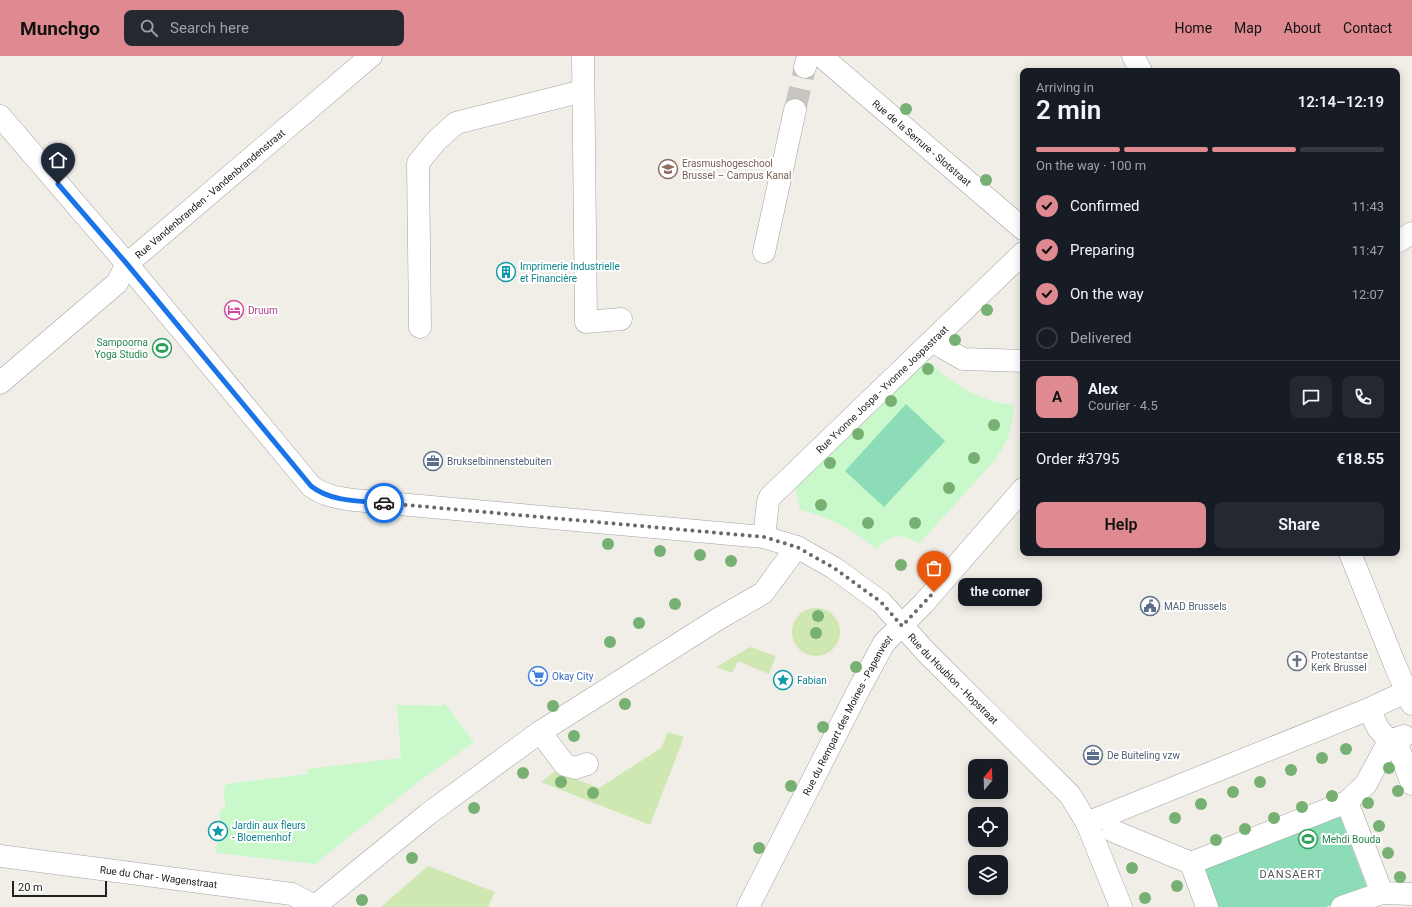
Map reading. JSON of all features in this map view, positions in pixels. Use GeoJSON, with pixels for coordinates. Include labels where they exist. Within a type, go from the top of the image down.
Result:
{"type":"FeatureCollection","features":[{"type":"Feature","properties":{"kind":"street","name":"Rue Vandenbranden - Vandenbrandenstraat"},"geometry":{"type":"LineString","coordinates":[[0,383],[117,283],[127,264],[370,56]]}},
{"type":"Feature","properties":{"kind":"street"},"geometry":{"type":"LineString","coordinates":[[582,56],[586,322],[621,319]]}},
{"type":"Feature","properties":{"kind":"street","name":"Rue de la Serrure - Slotstraat"},"geometry":{"type":"LineString","coordinates":[[812,60],[1020,227]]}},
{"type":"Feature","properties":{"kind":"street"},"geometry":{"type":"LineString","coordinates":[[420,327],[418,163],[436,141],[456,123],[583,91]]}},
{"type":"Feature","properties":{"kind":"street"},"geometry":{"type":"LineString","coordinates":[[764,252],[795,110]]}},
{"type":"Feature","properties":{"kind":"street","name":"Rue du Houblon - Hopstraat"},"geometry":{"type":"LineString","coordinates":[[0,116],[127,264],[311,486],[318,491],[334,497],[354,500],[764,537],[797,547],[834,568],[881,602],[939,665],[1070,795],[1087,823],[1121,907]]}},
{"type":"Feature","properties":{"kind":"street"},"geometry":{"type":"LineString","coordinates":[[1400,240],[1412,233]]}},
{"type":"Feature","properties":{"kind":"street","name":"Rue Yvonne Jospa - Yvonne Jospastraat"},"geometry":{"type":"LineString","coordinates":[[764,537],[768,502],[770,497],[1020,256]]}},
{"type":"Feature","properties":{"kind":"street"},"geometry":{"type":"LineString","coordinates":[[942,347],[962,359],[1020,360]]}},
{"type":"Feature","properties":{"kind":"street","name":"Rue du Rempart des Moines - Papenvest"},"geometry":{"type":"LineString","coordinates":[[748,907],[884,643],[924,603],[1020,492]]}},
{"type":"Feature","properties":{"kind":"street"},"geometry":{"type":"LineString","coordinates":[[314,907],[428,814],[540,732],[718,619],[763,593],[797,547]]}},
{"type":"Feature","properties":{"kind":"street"},"geometry":{"type":"LineString","coordinates":[[1087,823],[1369,709],[1410,695],[1351,556]]}},
{"type":"Feature","properties":{"kind":"street"},"geometry":{"type":"LineString","coordinates":[[1374,720],[1378,728],[1396,739],[1412,784]]}},
{"type":"Feature","properties":{"kind":"street"},"geometry":{"type":"LineString","coordinates":[[540,732],[565,765],[575,768],[587,764]]}},
{"type":"Feature","properties":{"kind":"street"},"geometry":{"type":"LineString","coordinates":[[1113,831],[1191,863],[1347,802],[1366,784],[1396,739]]}},
{"type":"Feature","properties":{"kind":"street"},"geometry":{"type":"LineString","coordinates":[[1347,802],[1382,893]]}},
{"type":"Feature","properties":{"kind":"street","name":"Rue du Char - Wagenstraat"},"geometry":{"type":"LineString","coordinates":[[0,856],[292,894],[314,907]]}},
{"type":"Feature","properties":{"kind":"street"},"geometry":{"type":"LineString","coordinates":[[1191,863],[1207,907]]}},
{"type":"Feature","properties":{"kind":"street"},"geometry":{"type":"LineString","coordinates":[[1342,907],[1382,893],[1412,894]]}},
{"type":"Feature","properties":{"kind":"green space"},"geometry":{"type":"Polygon","coordinates":[[[927,360],[946,377],[966,390],[988,400],[1014,405],[1012,421],[1006,441],[994,461],[919,544],[913,540],[897,536],[887,540],[877,549],[841,525],[821,516],[800,510],[795,486],[927,360]]]}},
{"type":"Feature","properties":{"kind":"green space"},"geometry":{"type":"Polygon","coordinates":[[[906,404],[945,441],[884,507],[845,471],[906,404]]]}},
{"type":"Feature","properties":{"kind":"green space"},"geometry":{"type":"Polygon","coordinates":[[[816,608],[825,610],[833,615],[838,623],[840,632],[838,641],[833,649],[825,654],[816,656],[807,654],[799,649],[794,641],[792,632],[794,623],[799,615],[807,610],[816,608]]]}},
{"type":"Feature","properties":{"kind":"green space"},"geometry":{"type":"Polygon","coordinates":[[[750,647],[776,656],[769,674],[738,661],[732,673],[716,667],[750,647]]]}},
{"type":"Feature","properties":{"kind":"green space"},"geometry":{"type":"Polygon","coordinates":[[[444,703],[474,742],[418,782],[315,864],[216,853],[220,809],[226,809],[223,788],[226,787],[225,784],[308,774],[307,769],[401,758],[397,705],[442,706],[444,703]]]}},
{"type":"Feature","properties":{"kind":"green space"},"geometry":{"type":"Polygon","coordinates":[[[668,732],[684,737],[650,825],[541,782],[555,771],[599,788],[661,748],[668,732]]]}},
{"type":"Feature","properties":{"kind":"green space","name":"Mehdi Bouda"},"geometry":{"type":"Polygon","coordinates":[[[1338,811],[1368,890],[1326,907],[1212,907],[1196,866],[1338,811]]]}},
{"type":"Feature","properties":{"kind":"green space"},"geometry":{"type":"Polygon","coordinates":[[[428,866],[495,892],[488,907],[381,907],[428,866]]]}},
{"type":"Feature","properties":{"kind":"tunnel"},"geometry":{"type":"LineString","coordinates":[[795,110],[805,67]]}},
{"type":"Feature","properties":{"kind":"way so far"},"geometry":{"type":"LineString","coordinates":[[384,503],[764,537],[797,547],[834,568],[881,602],[902,626],[934,592]]}},
{"type":"Feature","properties":{"kind":"place","name":"Erasmushogeschool Brussel – Campus Kanal"},"geometry":{"type":"Point","coordinates":[668,169]}},
{"type":"Feature","properties":{"kind":"place","name":"Imprimerie Industrielle et Financière"},"geometry":{"type":"Point","coordinates":[506,272]}},
{"type":"Feature","properties":{"kind":"place","name":"Druum"},"geometry":{"type":"Point","coordinates":[234,310]}},
{"type":"Feature","properties":{"kind":"place","name":"Sampoorna Yoga Studio"},"geometry":{"type":"Point","coordinates":[162,348]}},
{"type":"Feature","properties":{"kind":"place","name":"Brukselbinnenstebuiten"},"geometry":{"type":"Point","coordinates":[433,461]}},
{"type":"Feature","properties":{"kind":"place","name":"the corner"},"geometry":{"type":"Point","coordinates":[934,592]}},
{"type":"Feature","properties":{"kind":"place","name":"MAD Brussels"},"geometry":{"type":"Point","coordinates":[1150,606]}},
{"type":"Feature","properties":{"kind":"place","name":"Protestantse Kerk Brussel"},"geometry":{"type":"Point","coordinates":[1297,661]}},
{"type":"Feature","properties":{"kind":"place","name":"Okay City"},"geometry":{"type":"Point","coordinates":[538,676]}},
{"type":"Feature","properties":{"kind":"place","name":"Fabian"},"geometry":{"type":"Point","coordinates":[783,680]}},
{"type":"Feature","properties":{"kind":"place","name":"De Buiteling vzw"},"geometry":{"type":"Point","coordinates":[1093,755]}},
{"type":"Feature","properties":{"kind":"place","name":"Jardin aux fleurs - Bloemenhof"},"geometry":{"type":"Point","coordinates":[218,831]}},
{"type":"Feature","properties":{"kind":"place","name":"Mehdi Bouda"},"geometry":{"type":"Point","coordinates":[1308,839]}},
{"type":"Feature","properties":{"kind":"district","name":"DANSAERT"},"geometry":{"type":"Point","coordinates":[1291,874]}},
{"type":"Feature","properties":{"kind":"route"},"geometry":{"type":"LineString","coordinates":[[58,184],[127,264],[311,486],[318,491],[334,497],[384,503]]}}]}
